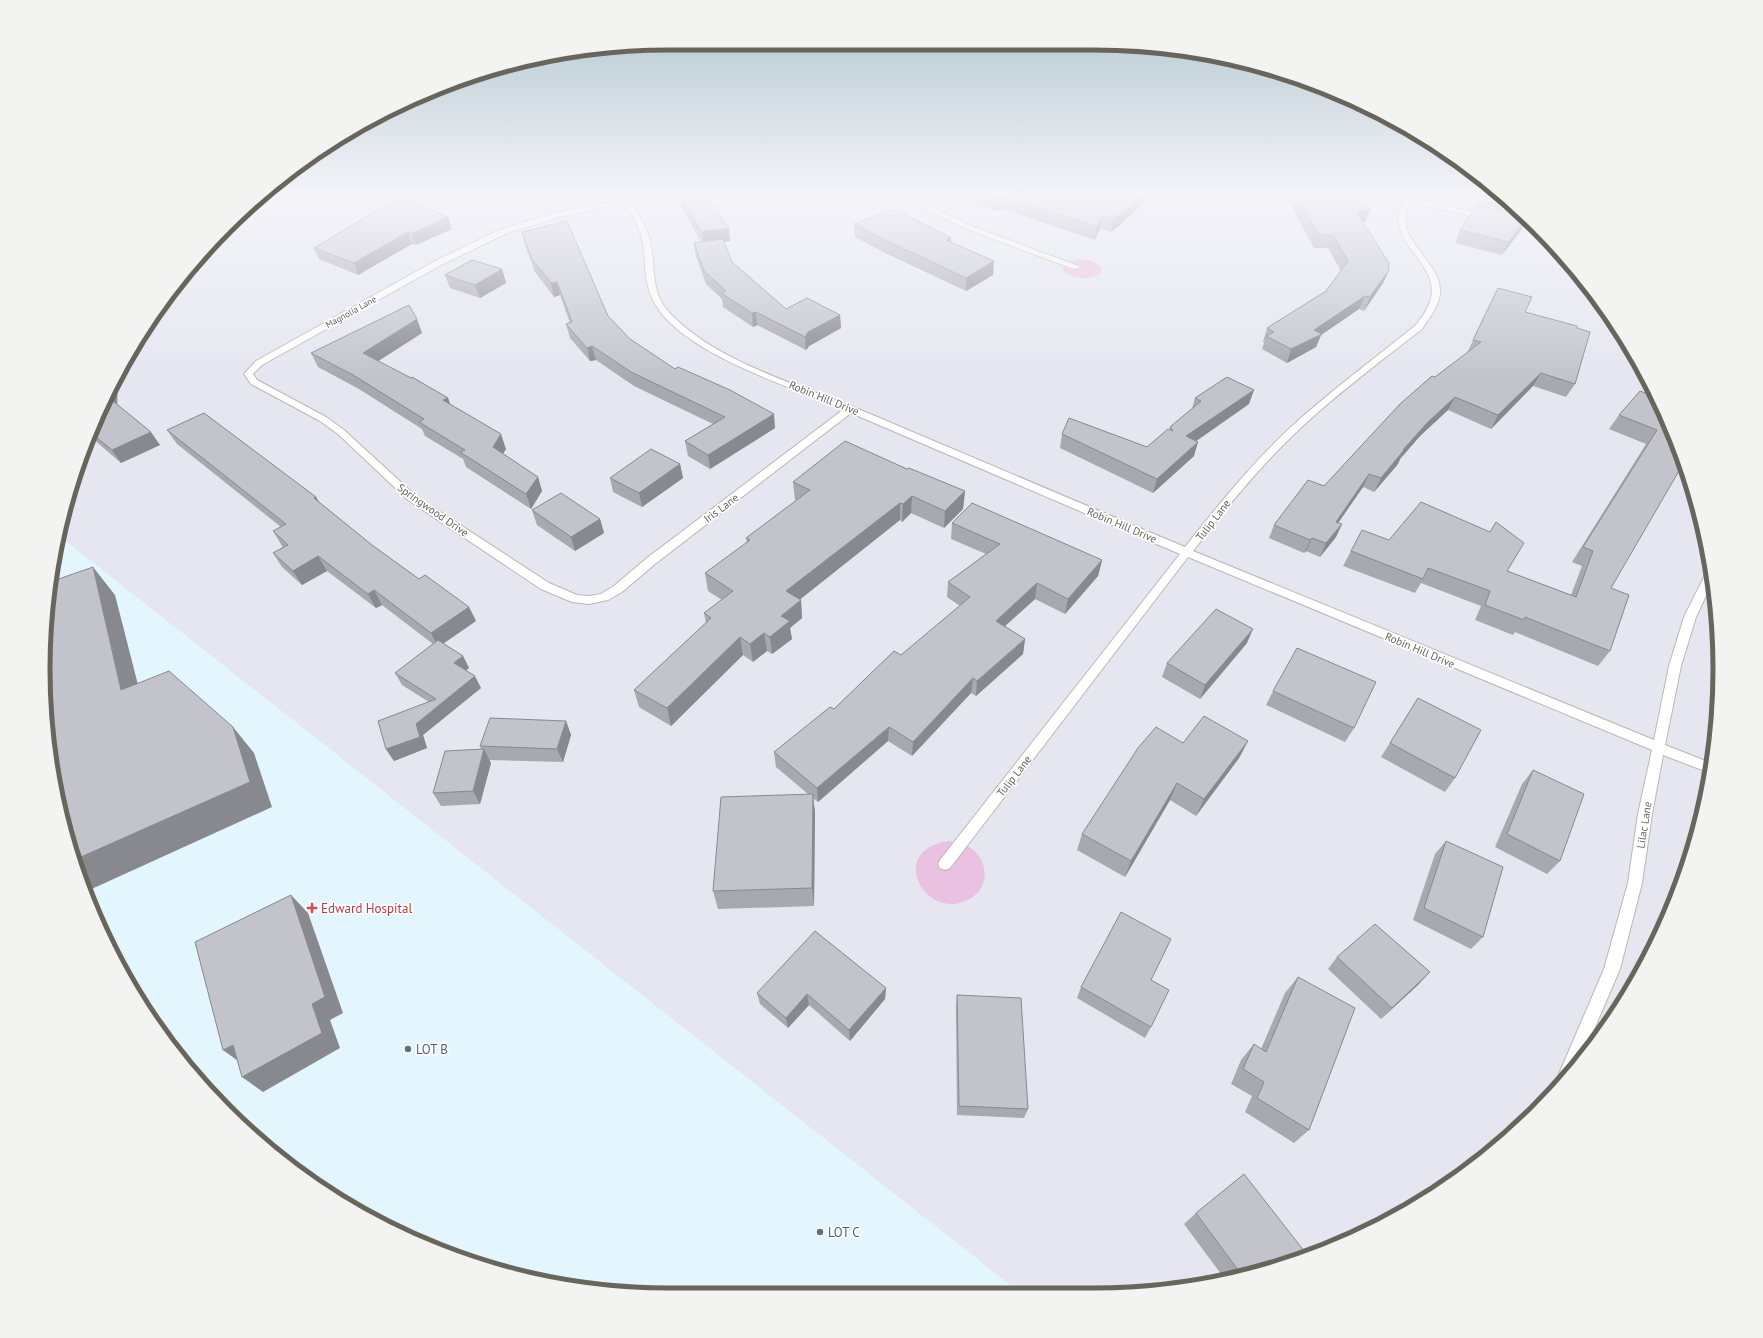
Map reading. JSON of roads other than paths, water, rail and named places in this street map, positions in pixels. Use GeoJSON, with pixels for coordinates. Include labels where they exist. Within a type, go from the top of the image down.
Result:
{"type":"FeatureCollection","features":[{"type":"Feature","properties":{"kind":"street","name":"Magnolia Lane"},"geometry":{"type":"LineString","coordinates":[[248,374],[259,363],[453,255]]}},
{"type":"Feature","properties":{"kind":"street","name":"Robin Hill Drive"},"geometry":{"type":"LineString","coordinates":[[648,255],[655,299],[675,322],[702,343],[740,364],[850,409],[1187,553],[1705,766]]}},
{"type":"Feature","properties":{"kind":"street"},"geometry":{"type":"LineString","coordinates":[[1047,255],[1077,267]]}},
{"type":"Feature","properties":{"kind":"street","name":"Tulip Lane"},"geometry":{"type":"LineString","coordinates":[[945,864],[1224,504],[1273,450],[1332,395],[1419,327],[1435,302],[1437,288],[1434,277],[1419,255]]}},
{"type":"Feature","properties":{"kind":"street","name":"Springwood Drive"},"geometry":{"type":"LineString","coordinates":[[248,374],[254,382],[323,419],[341,432],[412,498],[545,586],[576,599],[590,600]]}},
{"type":"Feature","properties":{"kind":"street","name":"Iris Lane"},"geometry":{"type":"LineString","coordinates":[[590,600],[604,597],[618,589],[850,409]]}},
{"type":"Feature","properties":{"kind":"street","name":"Lilac Lane"},"geometry":{"type":"LineString","coordinates":[[1573,1061],[1612,969],[1635,884],[1645,814],[1675,666],[1690,618],[1707,582]]}},
{"type":"Feature","properties":{"kind":"place","name":"Edward Hospital"},"geometry":{"type":"Point","coordinates":[312,908]}},
{"type":"Feature","properties":{"kind":"place","name":"LOT B"},"geometry":{"type":"Point","coordinates":[408,1049]}},
{"type":"Feature","properties":{"kind":"place","name":"LOT C"},"geometry":{"type":"Point","coordinates":[820,1232]}}]}
